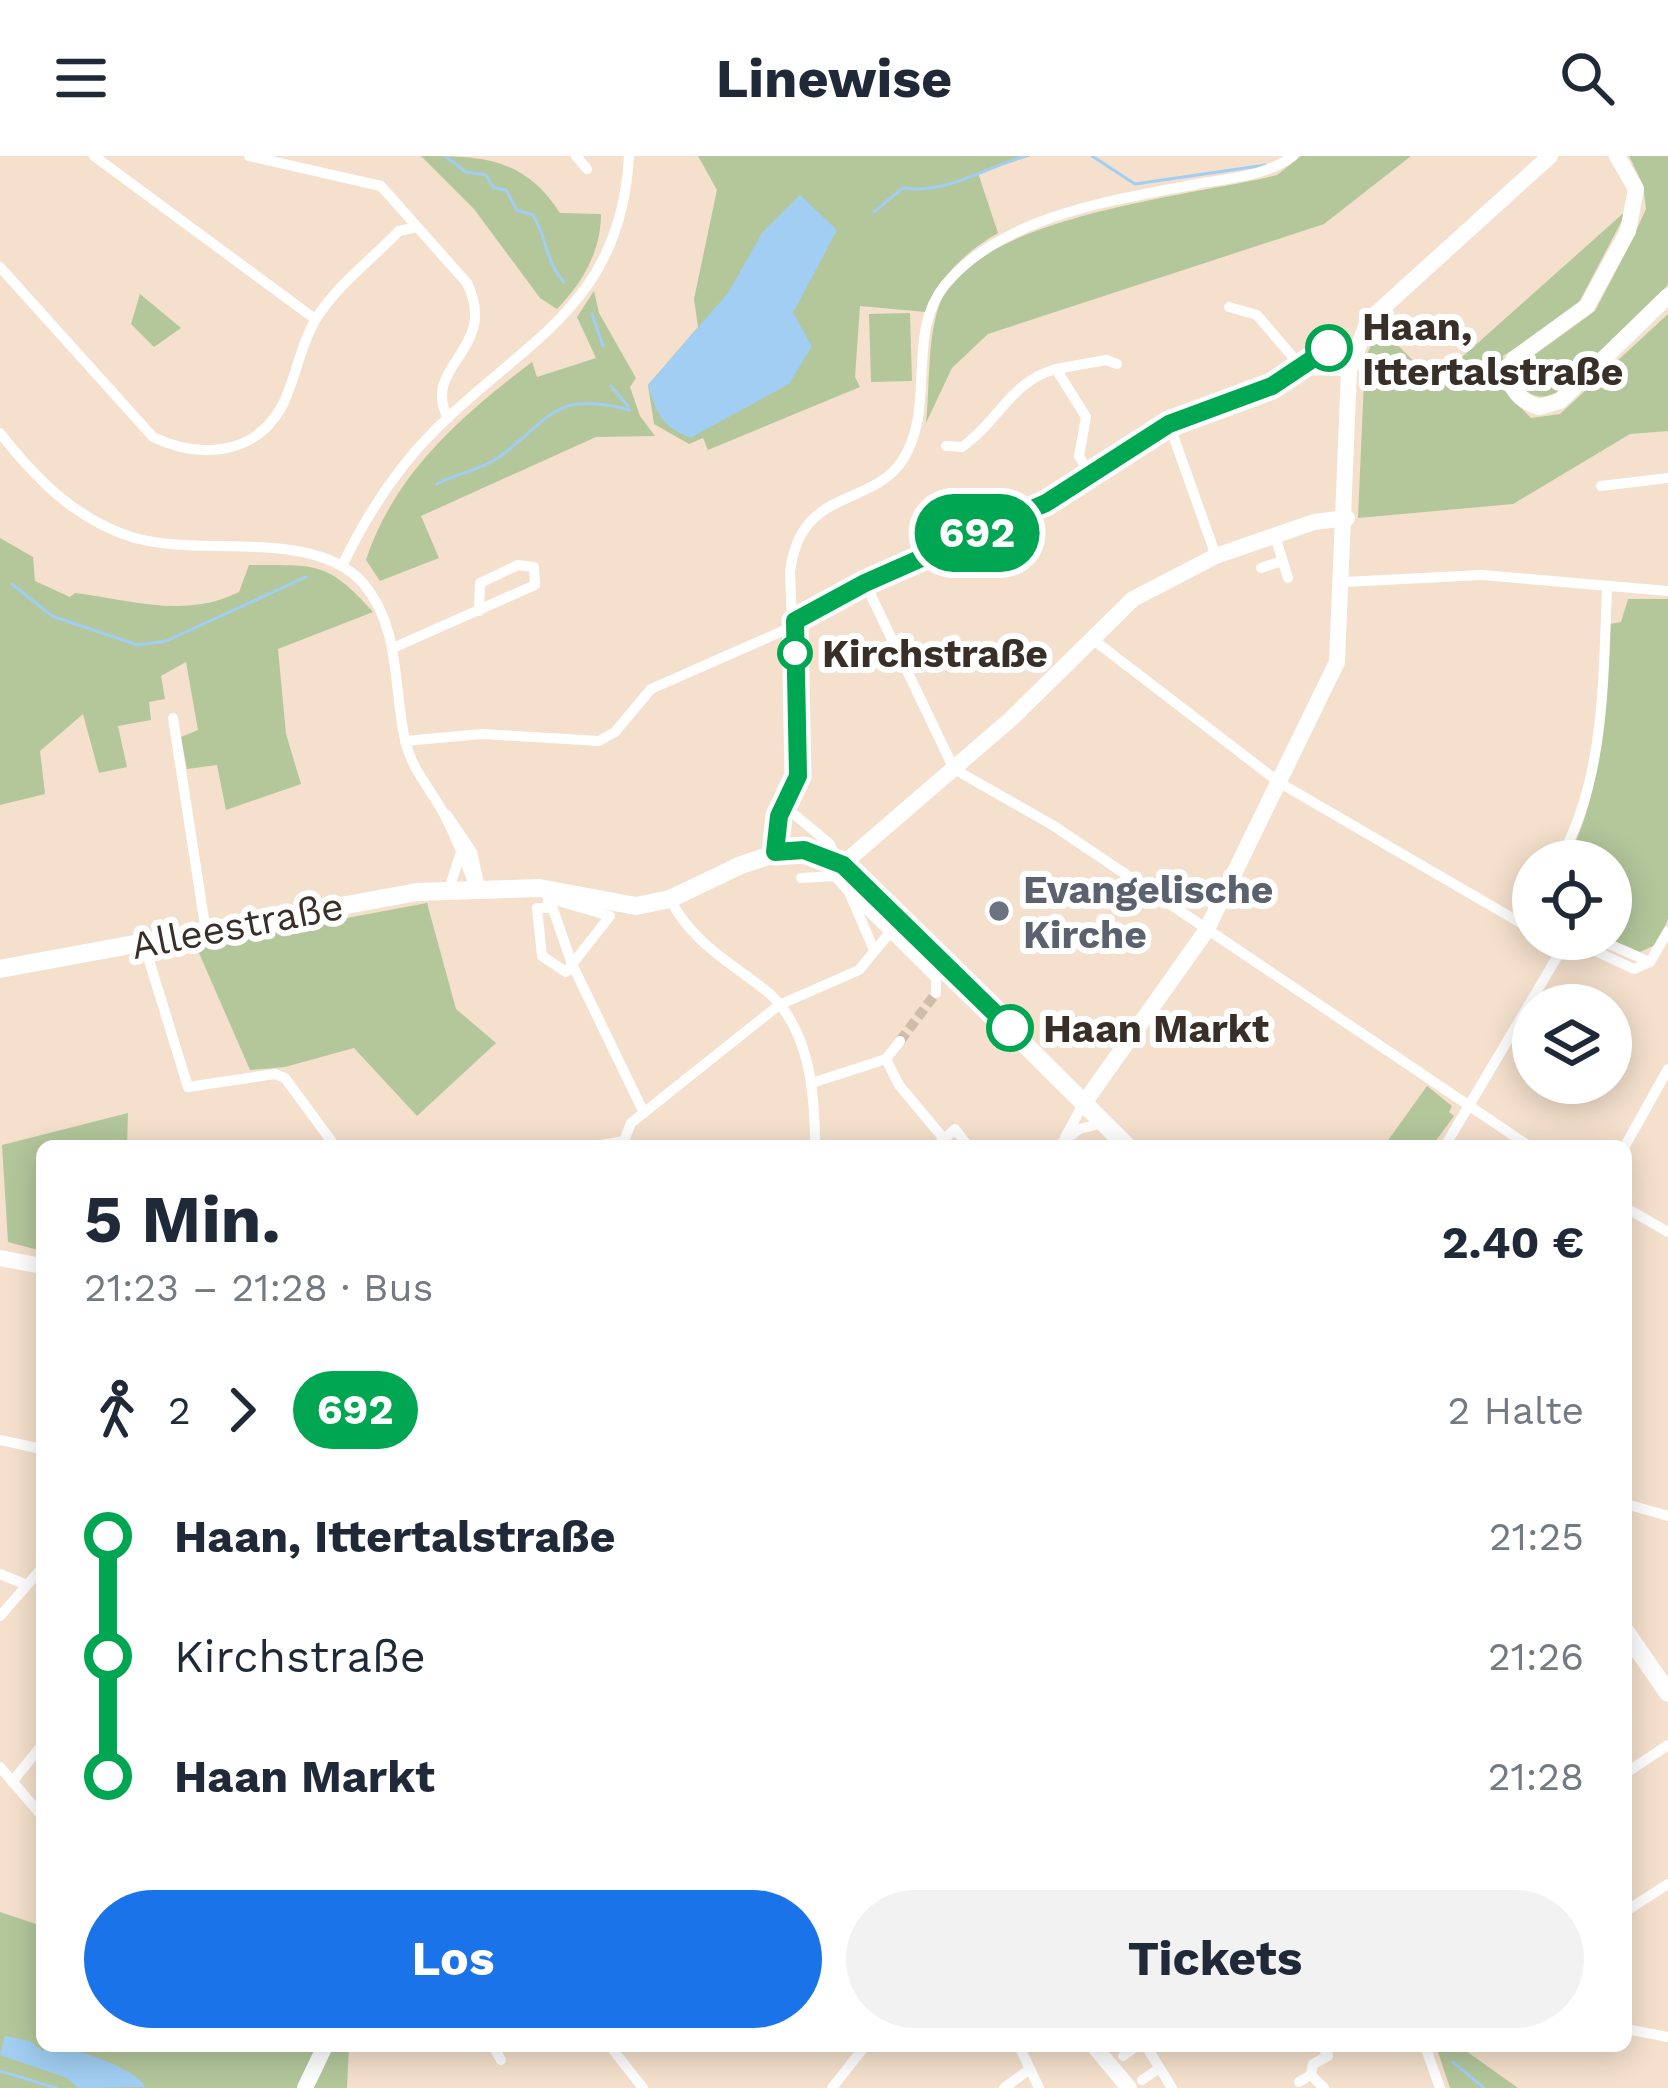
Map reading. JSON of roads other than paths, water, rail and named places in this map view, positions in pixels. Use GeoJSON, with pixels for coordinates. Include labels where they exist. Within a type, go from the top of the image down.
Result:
{"type":"FeatureCollection","features":[{"type":"Feature","properties":{"kind":"main road"},"geometry":{"type":"LineString","coordinates":[[1084,1103],[1207,932],[1337,662],[1347,518],[1349,371],[1368,321],[1550,156]]}},
{"type":"Feature","properties":{"kind":"main road"},"geometry":{"type":"LineString","coordinates":[[1617,156],[1636,189],[1628,230],[1579,316],[1514,359],[1510,380],[1516,395],[1539,407],[1560,401],[1668,296]]}},
{"type":"Feature","properties":{"kind":"main road"},"geometry":{"type":"LineString","coordinates":[[840,862],[954,769],[1133,599],[1216,556],[1326,519],[1347,518]]}},
{"type":"Feature","properties":{"kind":"main road"},"geometry":{"type":"LineString","coordinates":[[670,899],[775,852],[804,850],[840,862],[897,924],[1121,1140]]}},
{"type":"Feature","properties":{"kind":"main road","name":"Alleestraße"},"geometry":{"type":"LineString","coordinates":[[0,970],[448,889],[547,893],[624,906],[670,899]]}},
{"type":"Feature","properties":{"kind":"main road"},"geometry":{"type":"LineString","coordinates":[[0,1258],[36,1265]]}},
{"type":"Feature","properties":{"kind":"main road"},"geometry":{"type":"LineString","coordinates":[[1632,1641],[1668,1693]]}},
{"type":"Feature","properties":{"kind":"main road"},"geometry":{"type":"LineString","coordinates":[[305,2088],[322,2052]]}},
{"type":"Feature","properties":{"kind":"main road"},"geometry":{"type":"LineString","coordinates":[[1100,2052],[1135,2084]]}},
{"type":"Feature","properties":{"kind":"street"},"geometry":{"type":"LineString","coordinates":[[94,156],[315,320]]}},
{"type":"Feature","properties":{"kind":"street"},"geometry":{"type":"LineString","coordinates":[[249,156],[381,186],[467,283],[476,302],[473,339],[442,383],[440,403],[448,418]]}},
{"type":"Feature","properties":{"kind":"street"},"geometry":{"type":"LineString","coordinates":[[576,156],[587,170]]}},
{"type":"Feature","properties":{"kind":"street"},"geometry":{"type":"LineString","coordinates":[[342,566],[389,485],[448,418],[526,356],[586,289],[614,225],[629,156]]}},
{"type":"Feature","properties":{"kind":"street"},"geometry":{"type":"LineString","coordinates":[[775,852],[783,805],[798,776],[790,572],[804,531],[824,509],[894,471],[916,428],[934,302],[963,266],[986,249],[1110,201],[1267,171],[1294,156]]}},
{"type":"Feature","properties":{"kind":"street"},"geometry":{"type":"LineString","coordinates":[[0,267],[153,437],[177,448],[229,449],[262,432],[281,409],[315,320],[399,231],[413,227]]}},
{"type":"Feature","properties":{"kind":"street"},"geometry":{"type":"LineString","coordinates":[[1229,307],[1257,315],[1304,370]]}},
{"type":"Feature","properties":{"kind":"street"},"geometry":{"type":"LineString","coordinates":[[946,446],[962,447],[976,437],[1012,392],[1056,369],[1106,360],[1117,364]]}},
{"type":"Feature","properties":{"kind":"street"},"geometry":{"type":"LineString","coordinates":[[1056,369],[1086,417],[1079,456],[1090,474]]}},
{"type":"Feature","properties":{"kind":"street"},"geometry":{"type":"LineString","coordinates":[[405,741],[482,734],[586,742],[609,737],[641,699],[680,674],[795,624],[865,583],[1019,516],[1169,424],[1304,370],[1349,371]]}},
{"type":"Feature","properties":{"kind":"street"},"geometry":{"type":"LineString","coordinates":[[1169,424],[1216,556]]}},
{"type":"Feature","properties":{"kind":"street"},"geometry":{"type":"LineString","coordinates":[[0,433],[51,491],[118,531],[191,548],[298,550],[342,566],[380,609],[393,648],[405,741],[417,773],[463,833],[478,888]]}},
{"type":"Feature","properties":{"kind":"street"},"geometry":{"type":"LineString","coordinates":[[1601,486],[1668,478]]}},
{"type":"Feature","properties":{"kind":"street"},"geometry":{"type":"LineString","coordinates":[[1275,536],[1288,578]]}},
{"type":"Feature","properties":{"kind":"street"},"geometry":{"type":"LineString","coordinates":[[1261,568],[1282,561]]}},
{"type":"Feature","properties":{"kind":"street"},"geometry":{"type":"LineString","coordinates":[[393,648],[479,611],[536,586],[534,567],[518,565],[480,583],[479,611]]}},
{"type":"Feature","properties":{"kind":"street"},"geometry":{"type":"LineString","coordinates":[[1343,582],[1482,575],[1607,590],[1668,591]]}},
{"type":"Feature","properties":{"kind":"street"},"geometry":{"type":"LineString","coordinates":[[865,583],[954,769],[1054,826],[1520,1140]]}},
{"type":"Feature","properties":{"kind":"street"},"geometry":{"type":"LineString","coordinates":[[1571,840],[1581,821],[1592,771],[1607,590]]}},
{"type":"Feature","properties":{"kind":"street"},"geometry":{"type":"LineString","coordinates":[[1091,638],[1280,783],[1512,918]]}},
{"type":"Feature","properties":{"kind":"street"},"geometry":{"type":"LineString","coordinates":[[173,718],[206,932]]}},
{"type":"Feature","properties":{"kind":"street"},"geometry":{"type":"LineString","coordinates":[[783,805],[830,844],[840,862]]}},
{"type":"Feature","properties":{"kind":"street"},"geometry":{"type":"LineString","coordinates":[[444,813],[478,888]]}},
{"type":"Feature","properties":{"kind":"street"},"geometry":{"type":"LineString","coordinates":[[448,889],[460,852]]}},
{"type":"Feature","properties":{"kind":"street"},"geometry":{"type":"LineString","coordinates":[[801,878],[835,876],[849,892],[897,924],[936,978],[936,993]]}},
{"type":"Feature","properties":{"kind":"street"},"geometry":{"type":"LineString","coordinates":[[849,892],[874,950]]}},
{"type":"Feature","properties":{"kind":"street"},"geometry":{"type":"LineString","coordinates":[[547,893],[610,916],[566,972],[542,956],[537,908],[548,908],[547,893]]}},
{"type":"Feature","properties":{"kind":"street"},"geometry":{"type":"LineString","coordinates":[[547,893],[572,964],[644,1113]]}},
{"type":"Feature","properties":{"kind":"street"},"geometry":{"type":"LineString","coordinates":[[670,899],[698,940],[779,1005],[815,1082],[815,1140]]}},
{"type":"Feature","properties":{"kind":"street"},"geometry":{"type":"LineString","coordinates":[[626,1140],[631,1123],[779,1005],[859,970],[897,924]]}},
{"type":"Feature","properties":{"kind":"street"},"geometry":{"type":"LineString","coordinates":[[1611,960],[1630,969],[1650,962],[1668,931]]}},
{"type":"Feature","properties":{"kind":"street"},"geometry":{"type":"LineString","coordinates":[[144,944],[188,1088],[275,1074],[285,1078],[331,1140]]}},
{"type":"Feature","properties":{"kind":"street"},"geometry":{"type":"LineString","coordinates":[[1632,954],[1650,962]]}},
{"type":"Feature","properties":{"kind":"street"},"geometry":{"type":"LineString","coordinates":[[1449,1140],[1563,960]]}},
{"type":"Feature","properties":{"kind":"street"},"geometry":{"type":"LineString","coordinates":[[815,1082],[886,1059],[900,1042]]}},
{"type":"Feature","properties":{"kind":"street"},"geometry":{"type":"LineString","coordinates":[[886,1059],[938,1140]]}},
{"type":"Feature","properties":{"kind":"street"},"geometry":{"type":"LineString","coordinates":[[1628,1140],[1668,1070]]}},
{"type":"Feature","properties":{"kind":"street"},"geometry":{"type":"LineString","coordinates":[[1063,1140],[1084,1103]]}},
{"type":"Feature","properties":{"kind":"street"},"geometry":{"type":"LineString","coordinates":[[1065,1140],[1079,1129],[1104,1124]]}},
{"type":"Feature","properties":{"kind":"street"},"geometry":{"type":"LineString","coordinates":[[1632,1211],[1668,1232]]}},
{"type":"Feature","properties":{"kind":"street"},"geometry":{"type":"LineString","coordinates":[[0,1440],[36,1448]]}},
{"type":"Feature","properties":{"kind":"street"},"geometry":{"type":"LineString","coordinates":[[1632,1506],[1668,1516]]}},
{"type":"Feature","properties":{"kind":"street"},"geometry":{"type":"LineString","coordinates":[[0,1574],[27,1585]]}},
{"type":"Feature","properties":{"kind":"street"},"geometry":{"type":"LineString","coordinates":[[0,1616],[36,1575]]}},
{"type":"Feature","properties":{"kind":"street"},"geometry":{"type":"LineString","coordinates":[[1632,1769],[1668,1744]]}},
{"type":"Feature","properties":{"kind":"street"},"geometry":{"type":"LineString","coordinates":[[12,1783],[36,1753]]}},
{"type":"Feature","properties":{"kind":"street"},"geometry":{"type":"LineString","coordinates":[[0,1767],[36,1809]]}},
{"type":"Feature","properties":{"kind":"street"},"geometry":{"type":"LineString","coordinates":[[1632,1907],[1668,1884]]}},
{"type":"Feature","properties":{"kind":"street"},"geometry":{"type":"LineString","coordinates":[[1632,2030],[1668,2037]]}},
{"type":"Feature","properties":{"kind":"street"},"geometry":{"type":"LineString","coordinates":[[496,2052],[501,2060]]}},
{"type":"Feature","properties":{"kind":"street"},"geometry":{"type":"LineString","coordinates":[[615,2052],[643,2088]]}},
{"type":"Feature","properties":{"kind":"street"},"geometry":{"type":"LineString","coordinates":[[832,2088],[860,2052]]}},
{"type":"Feature","properties":{"kind":"street"},"geometry":{"type":"LineString","coordinates":[[1021,2052],[1039,2088]]}},
{"type":"Feature","properties":{"kind":"street"},"geometry":{"type":"LineString","coordinates":[[1123,2056],[1130,2052]]}},
{"type":"Feature","properties":{"kind":"street"},"geometry":{"type":"LineString","coordinates":[[1145,2052],[1172,2088]]}},
{"type":"Feature","properties":{"kind":"street"},"geometry":{"type":"LineString","coordinates":[[1324,2088],[1305,2078],[1313,2064],[1328,2056],[1326,2052]]}},
{"type":"Feature","properties":{"kind":"street"},"geometry":{"type":"LineString","coordinates":[[1427,2052],[1440,2088]]}},
{"type":"Feature","properties":{"kind":"street"},"geometry":{"type":"LineString","coordinates":[[1004,2088],[1030,2069]]}},
{"type":"Feature","properties":{"kind":"street"},"geometry":{"type":"LineString","coordinates":[[1135,2084],[1158,2069]]}},
{"type":"Feature","properties":{"kind":"water"},"geometry":{"type":"Polygon","coordinates":[[[800,195],[837,230],[793,313],[812,346],[789,384],[690,438],[662,418],[648,385],[728,293],[762,233],[800,195]]]}},
{"type":"Feature","properties":{"kind":"water"},"geometry":{"type":"Polygon","coordinates":[[[5,2036],[30,2041],[36,2052],[77,2052],[98,2058],[129,2072],[145,2087],[78,2088],[67,2078],[0,2055],[5,2036]]]}},
{"type":"Feature","properties":{"kind":"waterway"},"geometry":{"type":"LineString","coordinates":[[445,156],[466,172],[486,175],[494,188],[506,190],[517,210],[533,215],[564,282]]}},
{"type":"Feature","properties":{"kind":"waterway"},"geometry":{"type":"LineString","coordinates":[[874,212],[903,188],[934,188],[1025,156]]}},
{"type":"Feature","properties":{"kind":"waterway"},"geometry":{"type":"LineString","coordinates":[[1092,156],[1135,184],[1266,165]]}},
{"type":"Feature","properties":{"kind":"waterway"},"geometry":{"type":"LineString","coordinates":[[592,314],[603,346]]}},
{"type":"Feature","properties":{"kind":"waterway"},"geometry":{"type":"LineString","coordinates":[[611,386],[628,406]]}},
{"type":"Feature","properties":{"kind":"waterway"},"geometry":{"type":"LineString","coordinates":[[437,484],[491,462],[568,406],[584,403],[630,410]]}},
{"type":"Feature","properties":{"kind":"waterway"},"geometry":{"type":"LineString","coordinates":[[12,584],[52,616],[138,645],[166,641],[306,577]]}},
{"type":"Feature","properties":{"kind":"waterway"},"geometry":{"type":"LineString","coordinates":[[1453,2062],[1484,2088]]}},
{"type":"Feature","properties":{"kind":"waterway"},"geometry":{"type":"LineString","coordinates":[[0,2071],[56,2088]]}},
{"type":"Feature","properties":{"kind":"tunnel"},"geometry":{"type":"LineString","coordinates":[[900,1041],[936,993]]}},
{"type":"Feature","properties":{"kind":"place","name":"Haan, Ittertalstraße"},"geometry":{"type":"Point","coordinates":[1329,348]}},
{"type":"Feature","properties":{"kind":"place","name":"Kirchstraße"},"geometry":{"type":"Point","coordinates":[795,653]}},
{"type":"Feature","properties":{"kind":"place","name":"Evangelische Kirche"},"geometry":{"type":"Point","coordinates":[999,911]}},
{"type":"Feature","properties":{"kind":"place","name":"Haan Markt"},"geometry":{"type":"Point","coordinates":[1010,1028]}}]}
